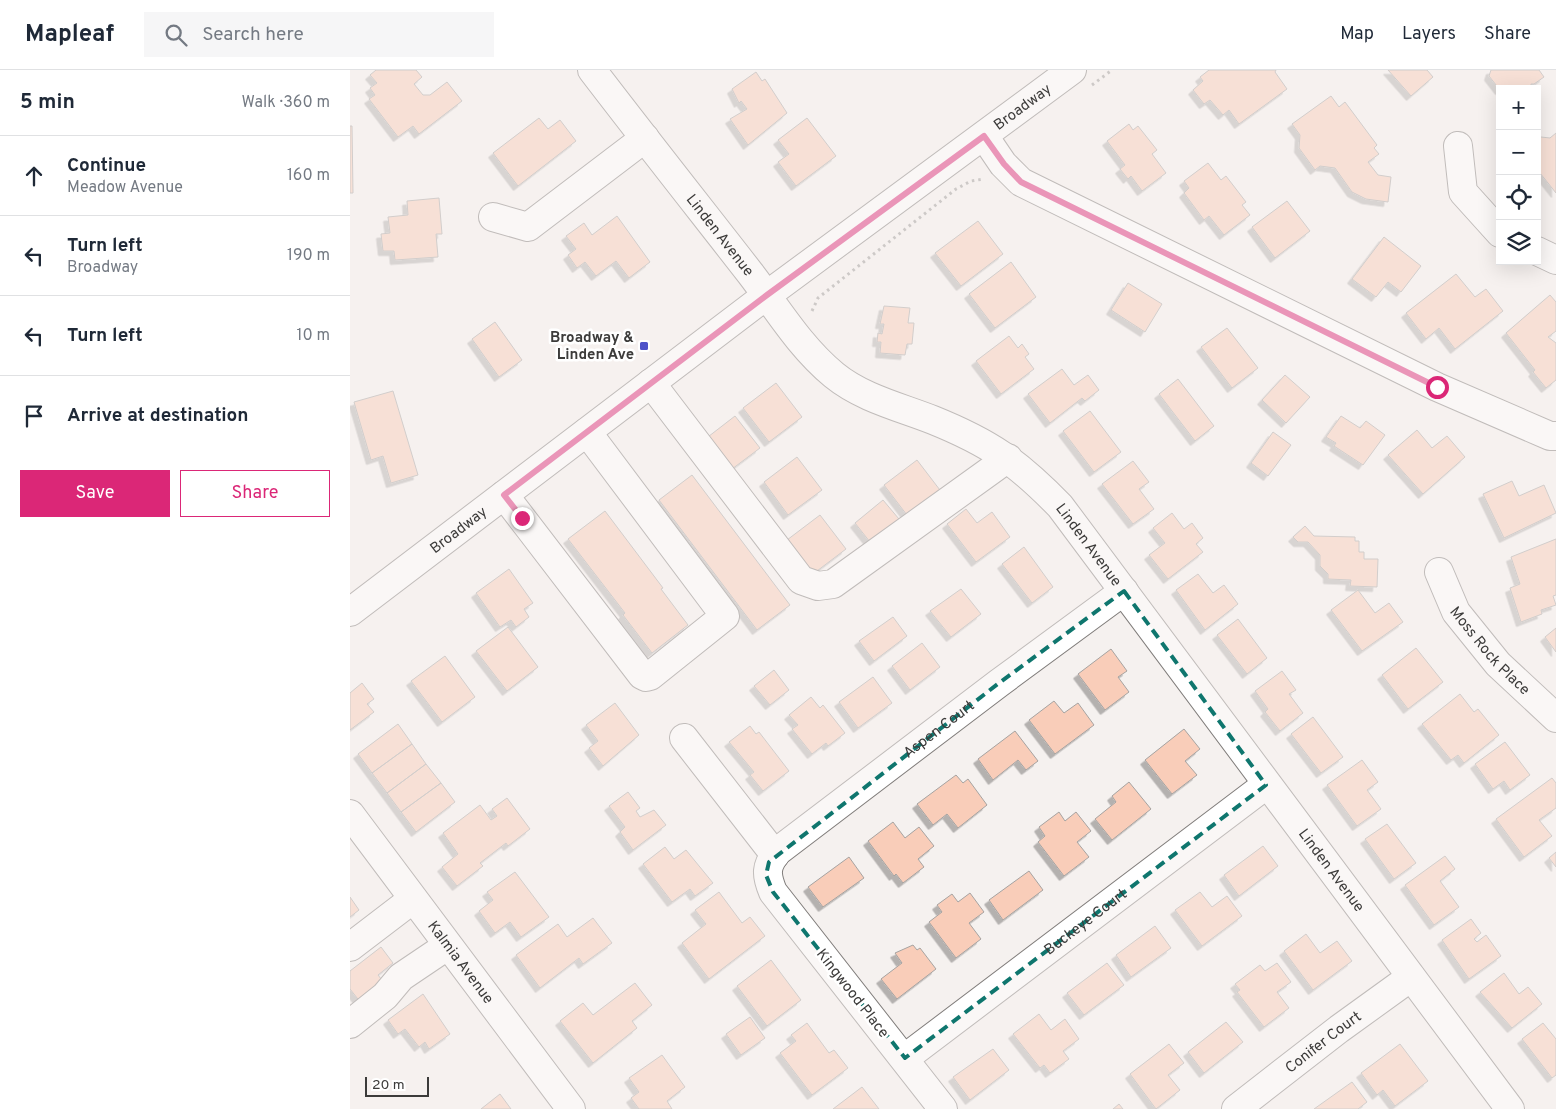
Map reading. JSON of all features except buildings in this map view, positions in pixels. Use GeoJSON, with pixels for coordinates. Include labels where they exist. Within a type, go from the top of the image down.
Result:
{"type":"FeatureCollection","features":[{"type":"Feature","properties":{"kind":"street","name":"Linden Avenue"},"geometry":{"type":"LineString","coordinates":[[592,70],[767,295],[801,344],[834,375],[887,404],[961,432],[988,445],[1034,479],[1060,506],[1266,785],[1510,1109]]}},
{"type":"Feature","properties":{"kind":"street","name":"Broadway"},"geometry":{"type":"LineString","coordinates":[[350,612],[767,295],[984,136],[1080,78]]}},
{"type":"Feature","properties":{"kind":"street"},"geometry":{"type":"LineString","coordinates":[[984,136],[1001,160],[1021,182],[1437,387],[1550,436],[1556,436]]}},
{"type":"Feature","properties":{"kind":"street"},"geometry":{"type":"LineString","coordinates":[[493,217],[528,227],[644,138]]}},
{"type":"Feature","properties":{"kind":"street"},"geometry":{"type":"LineString","coordinates":[[1458,146],[1462,192],[1496,229]]}},
{"type":"Feature","properties":{"kind":"street"},"geometry":{"type":"LineString","coordinates":[[1541,253],[1556,260]]}},
{"type":"Feature","properties":{"kind":"street"},"geometry":{"type":"LineString","coordinates":[[651,383],[801,580],[818,586],[833,584],[1008,458]]}},
{"type":"Feature","properties":{"kind":"street"},"geometry":{"type":"LineString","coordinates":[[504,495],[642,675],[650,676],[726,616],[587,432]]}},
{"type":"Feature","properties":{"kind":"street","name":"Moss Rock Place"},"geometry":{"type":"LineString","coordinates":[[1439,572],[1456,612],[1498,664],[1556,718]]}},
{"type":"Feature","properties":{"kind":"street","name":"Aspen Court"},"geometry":{"type":"LineString","coordinates":[[771,865],[999,683],[1124,592]]}},
{"type":"Feature","properties":{"kind":"street","name":"Kingwood Place"},"geometry":{"type":"LineString","coordinates":[[684,738],[771,865],[773,892],[905,1058],[943,1109]]}},
{"type":"Feature","properties":{"kind":"street","name":"Buckeye Court"},"geometry":{"type":"LineString","coordinates":[[905,1058],[1266,785]]}},
{"type":"Feature","properties":{"kind":"street","name":"Kalmia Avenue"},"geometry":{"type":"LineString","coordinates":[[350,814],[447,946],[571,1109]]}},
{"type":"Feature","properties":{"kind":"street"},"geometry":{"type":"LineString","coordinates":[[350,947],[413,899]]}},
{"type":"Feature","properties":{"kind":"street"},"geometry":{"type":"LineString","coordinates":[[350,1024],[385,996],[401,977],[447,946]]}},
{"type":"Feature","properties":{"kind":"street","name":"Conifer Court"},"geometry":{"type":"LineString","coordinates":[[1236,1109],[1339,1029],[1411,977]]}},
{"type":"Feature","properties":{"kind":"path"},"geometry":{"type":"LineString","coordinates":[[1080,78],[1112,70]]}},
{"type":"Feature","properties":{"kind":"path"},"geometry":{"type":"LineString","coordinates":[[812,311],[818,298],[956,189],[971,181],[983,180],[1001,160]]}},
{"type":"Feature","properties":{"kind":"highlighted area"},"geometry":{"type":"Polygon","coordinates":[[[1124,591],[1266,785],[905,1058],[773,892],[766,875],[769,862],[999,683],[1124,591]]]}},
{"type":"Feature","properties":{"kind":"place","name":"Broadway & Linden Ave"},"geometry":{"type":"Point","coordinates":[644,346]}},
{"type":"Feature","properties":{"kind":"route"},"geometry":{"type":"LineString","coordinates":[[522,518],[504,495],[767,295],[984,136],[1004,164],[1021,182],[1437,387]]}}]}
